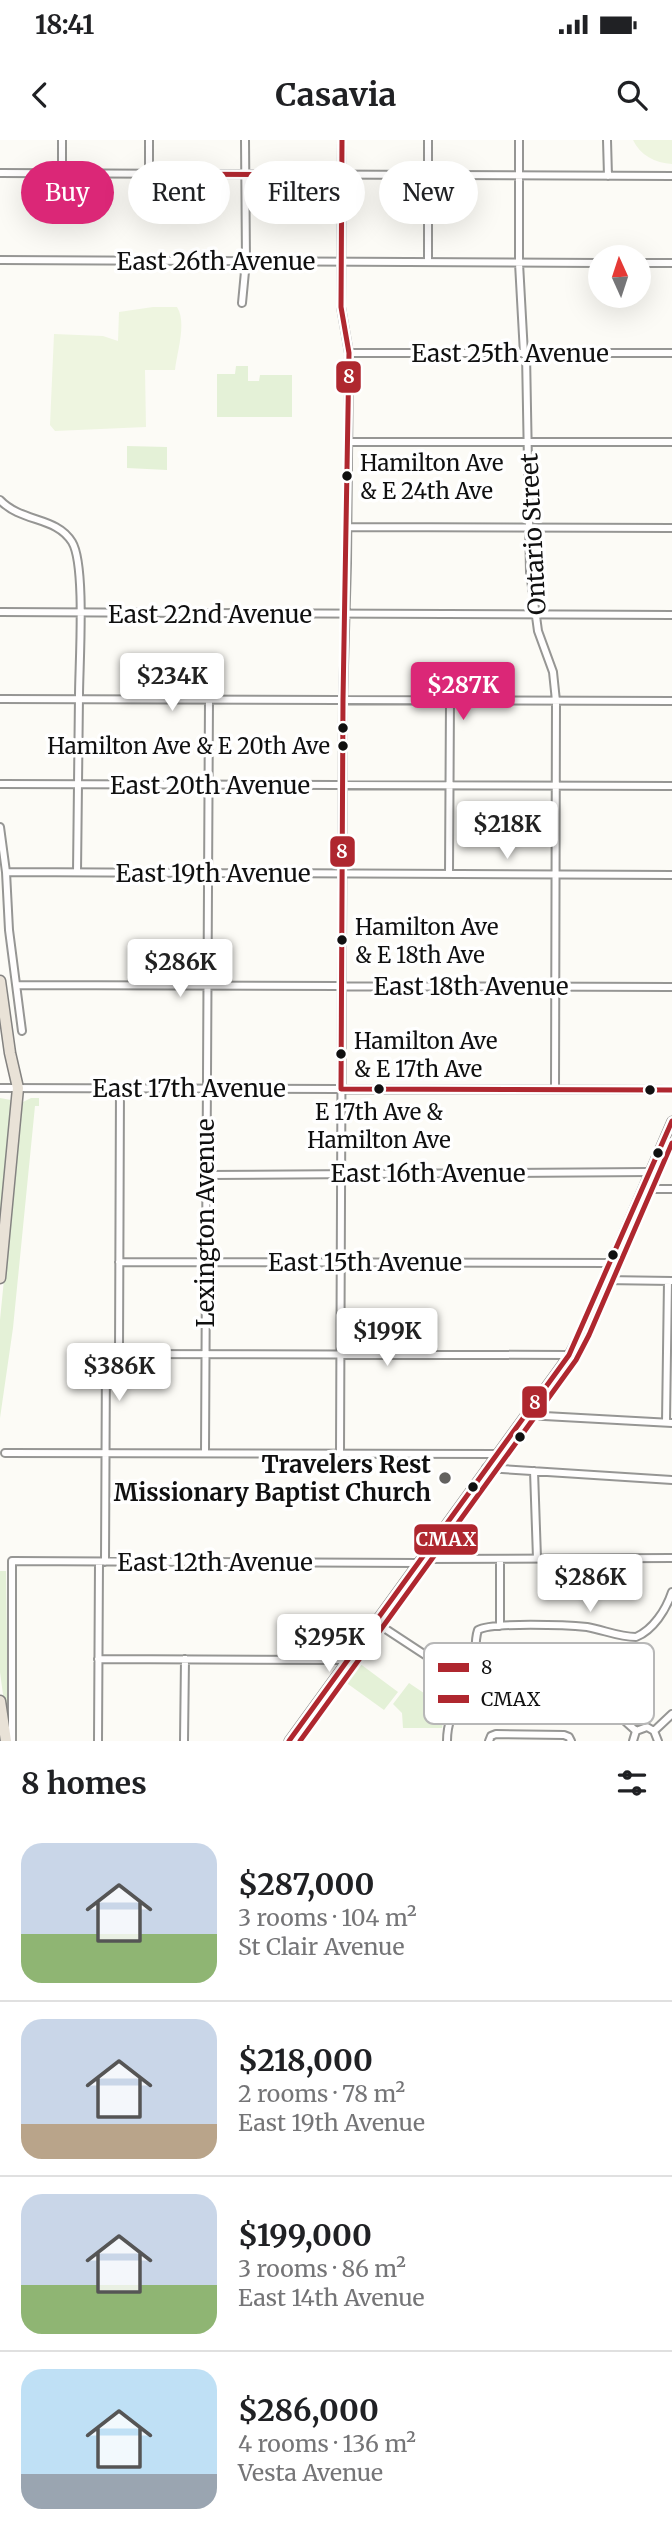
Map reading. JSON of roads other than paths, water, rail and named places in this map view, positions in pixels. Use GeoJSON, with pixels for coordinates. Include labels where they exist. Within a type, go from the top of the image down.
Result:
{"type":"FeatureCollection","features":[{"type":"Feature","properties":{"kind":"highway"},"geometry":{"type":"LineString","coordinates":[[0,981],[10,1054],[18,1088],[0,1278]]}},
{"type":"Feature","properties":{"kind":"highway"},"geometry":{"type":"LineString","coordinates":[[0,1701],[6,1741]]}},
{"type":"Feature","properties":{"kind":"main road"},"geometry":{"type":"LineString","coordinates":[[289,1741],[569,1355],[672,1121]]}},
{"type":"Feature","properties":{"kind":"street"},"geometry":{"type":"LineString","coordinates":[[62,140],[62,161]]}},
{"type":"Feature","properties":{"kind":"street"},"geometry":{"type":"LineString","coordinates":[[149,140],[149,161]]}},
{"type":"Feature","properties":{"kind":"street"},"geometry":{"type":"LineString","coordinates":[[245,140],[245,161]]}},
{"type":"Feature","properties":{"kind":"street"},"geometry":{"type":"LineString","coordinates":[[342,140],[342,161]]}},
{"type":"Feature","properties":{"kind":"street"},"geometry":{"type":"LineString","coordinates":[[428,140],[428,161]]}},
{"type":"Feature","properties":{"kind":"street","name":"Ontario Street"},"geometry":{"type":"LineString","coordinates":[[519,140],[519,263],[529,442],[528,528],[538,631],[553,672],[556,701],[555,1089]]}},
{"type":"Feature","properties":{"kind":"street"},"geometry":{"type":"LineString","coordinates":[[607,140],[608,176]]}},
{"type":"Feature","properties":{"kind":"street"},"geometry":{"type":"LineString","coordinates":[[0,173],[21,173]]}},
{"type":"Feature","properties":{"kind":"street"},"geometry":{"type":"LineString","coordinates":[[478,176],[672,176]]}},
{"type":"Feature","properties":{"kind":"street"},"geometry":{"type":"LineString","coordinates":[[242,303],[246,224]]}},
{"type":"Feature","properties":{"kind":"street"},"geometry":{"type":"LineString","coordinates":[[341,1453],[343,700],[349,442],[349,353],[341,307],[342,224]]}},
{"type":"Feature","properties":{"kind":"street"},"geometry":{"type":"LineString","coordinates":[[428,224],[428,262]]}},
{"type":"Feature","properties":{"kind":"street","name":"East 26th Avenue"},"geometry":{"type":"LineString","coordinates":[[0,260],[588,263]]}},
{"type":"Feature","properties":{"kind":"street"},"geometry":{"type":"LineString","coordinates":[[651,263],[672,263]]}},
{"type":"Feature","properties":{"kind":"street","name":"East 25th Avenue"},"geometry":{"type":"LineString","coordinates":[[349,353],[672,353]]}},
{"type":"Feature","properties":{"kind":"street"},"geometry":{"type":"LineString","coordinates":[[349,442],[672,442]]}},
{"type":"Feature","properties":{"kind":"street"},"geometry":{"type":"LineString","coordinates":[[0,499],[15,513],[58,528],[73,543],[77,555],[80,613],[78,872]]}},
{"type":"Feature","properties":{"kind":"street"},"geometry":{"type":"LineString","coordinates":[[348,527],[672,528]]}},
{"type":"Feature","properties":{"kind":"street","name":"East 22nd Avenue"},"geometry":{"type":"LineString","coordinates":[[0,612],[672,615]]}},
{"type":"Feature","properties":{"kind":"street"},"geometry":{"type":"LineString","coordinates":[[0,699],[672,701]]}},
{"type":"Feature","properties":{"kind":"street","name":"Lexington Avenue"},"geometry":{"type":"LineString","coordinates":[[205,1453],[209,699]]}},
{"type":"Feature","properties":{"kind":"street"},"geometry":{"type":"LineString","coordinates":[[449,874],[450,700]]}},
{"type":"Feature","properties":{"kind":"street","name":"East 20th Avenue"},"geometry":{"type":"LineString","coordinates":[[0,784],[672,786]]}},
{"type":"Feature","properties":{"kind":"street"},"geometry":{"type":"LineString","coordinates":[[0,827],[22,1031]]}},
{"type":"Feature","properties":{"kind":"street","name":"East 19th Avenue"},"geometry":{"type":"LineString","coordinates":[[6,872],[672,875]]}},
{"type":"Feature","properties":{"kind":"street","name":"East 18th Avenue"},"geometry":{"type":"LineString","coordinates":[[17,985],[672,987]]}},
{"type":"Feature","properties":{"kind":"street"},"geometry":{"type":"LineString","coordinates":[[119,1354],[120,1087]]}},
{"type":"Feature","properties":{"kind":"street","name":"East 17th Avenue"},"geometry":{"type":"LineString","coordinates":[[0,1088],[672,1090]]}},
{"type":"Feature","properties":{"kind":"street","name":"East 16th Avenue"},"geometry":{"type":"LineString","coordinates":[[205,1175],[650,1172]]}},
{"type":"Feature","properties":{"kind":"street"},"geometry":{"type":"LineString","coordinates":[[643,1189],[672,1189]]}},
{"type":"Feature","properties":{"kind":"street","name":"East 15th Avenue"},"geometry":{"type":"LineString","coordinates":[[119,1262],[611,1263]]}},
{"type":"Feature","properties":{"kind":"street"},"geometry":{"type":"LineString","coordinates":[[526,1415],[669,1423],[670,1281],[604,1280]]}},
{"type":"Feature","properties":{"kind":"street"},"geometry":{"type":"LineString","coordinates":[[86,1354],[569,1355]]}},
{"type":"Feature","properties":{"kind":"street"},"geometry":{"type":"LineString","coordinates":[[98,1741],[106,1354]]}},
{"type":"Feature","properties":{"kind":"street"},"geometry":{"type":"LineString","coordinates":[[5,1453],[497,1454]]}},
{"type":"Feature","properties":{"kind":"street"},"geometry":{"type":"LineString","coordinates":[[486,1468],[672,1480]]}},
{"type":"Feature","properties":{"kind":"street"},"geometry":{"type":"LineString","coordinates":[[534,1471],[537,1558]]}},
{"type":"Feature","properties":{"kind":"street","name":"East 12th Avenue"},"geometry":{"type":"LineString","coordinates":[[12,1741],[12,1561],[672,1558]]}},
{"type":"Feature","properties":{"kind":"street"},"geometry":{"type":"LineString","coordinates":[[500,1559],[500,1626]]}},
{"type":"Feature","properties":{"kind":"street"},"geometry":{"type":"LineString","coordinates":[[477,1643],[478,1630],[500,1626],[586,1627],[636,1637],[644,1634],[659,1618],[672,1592]]}},
{"type":"Feature","properties":{"kind":"street"},"geometry":{"type":"LineString","coordinates":[[374,1622],[424,1655]]}},
{"type":"Feature","properties":{"kind":"street"},"geometry":{"type":"LineString","coordinates":[[98,1659],[347,1660]]}},
{"type":"Feature","properties":{"kind":"street"},"geometry":{"type":"LineString","coordinates":[[184,1741],[185,1659]]}},
{"type":"Feature","properties":{"kind":"street"},"geometry":{"type":"LineString","coordinates":[[654,1731],[672,1714]]}},
{"type":"Feature","properties":{"kind":"street"},"geometry":{"type":"LineString","coordinates":[[628,1724],[636,1731]]}},
{"type":"Feature","properties":{"kind":"street"},"geometry":{"type":"LineString","coordinates":[[636,1731],[647,1727],[654,1731],[658,1741]]}},
{"type":"Feature","properties":{"kind":"street"},"geometry":{"type":"LineString","coordinates":[[633,1741],[636,1731]]}},
{"type":"Feature","properties":{"kind":"street"},"geometry":{"type":"LineString","coordinates":[[490,1738],[564,1735],[569,1737],[570,1741]]}},
{"type":"Feature","properties":{"kind":"place","name":"Hamilton Ave & E 24th Ave"},"geometry":{"type":"Point","coordinates":[347,476]}},
{"type":"Feature","properties":{"kind":"place","name":"Hamilton Ave & E 20th Ave"},"geometry":{"type":"Point","coordinates":[343,746]}},
{"type":"Feature","properties":{"kind":"place","name":"Hamilton Ave & E 18th Ave"},"geometry":{"type":"Point","coordinates":[342,940]}},
{"type":"Feature","properties":{"kind":"place","name":"Hamilton Ave & E 17th Ave"},"geometry":{"type":"Point","coordinates":[341,1054]}},
{"type":"Feature","properties":{"kind":"place","name":"E 17th Ave & Hamilton Ave"},"geometry":{"type":"Point","coordinates":[379,1089]}},
{"type":"Feature","properties":{"kind":"place","name":"Travelers Rest Missionary Baptist Church"},"geometry":{"type":"Point","coordinates":[445,1478]}}]}
